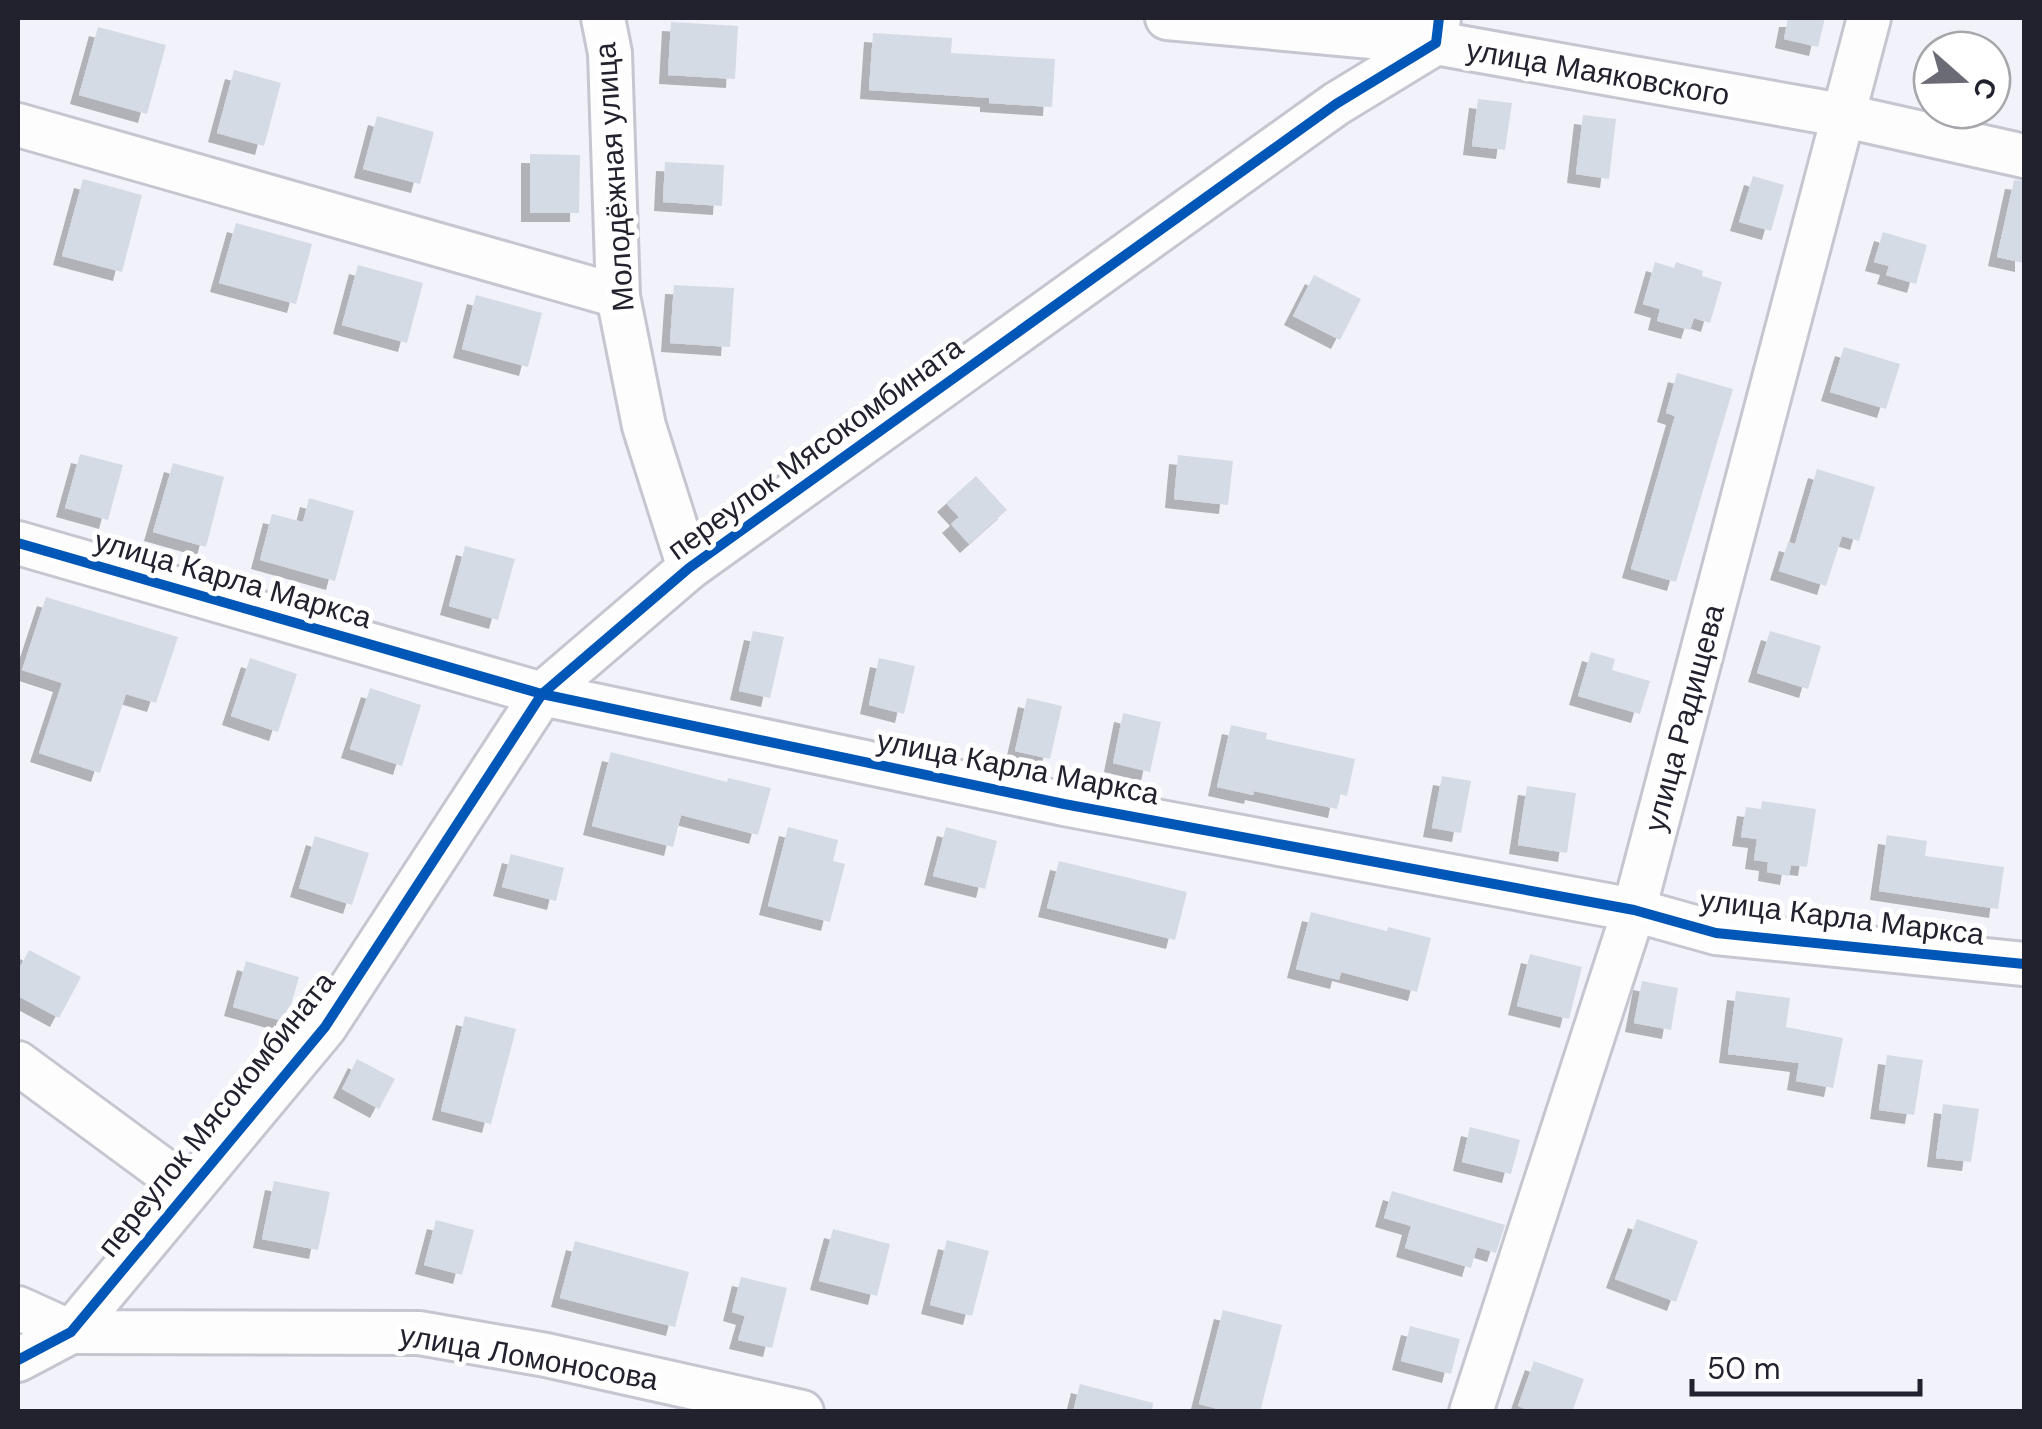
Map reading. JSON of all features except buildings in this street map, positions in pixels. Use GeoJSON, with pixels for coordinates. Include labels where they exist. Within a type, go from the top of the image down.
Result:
{"type":"FeatureCollection","features":[{"type":"Feature","properties":{"kind":"street","name":"Молодёжная улица"},"geometry":{"type":"LineString","coordinates":[[603,18],[610,53],[618,296],[644,426],[690,568]]}},
{"type":"Feature","properties":{"kind":"street","name":"улица Маяковского"},"geometry":{"type":"LineString","coordinates":[[1166,18],[1437,30],[2024,156]]}},
{"type":"Feature","properties":{"kind":"street","name":"улица Радищева"},"geometry":{"type":"LineString","coordinates":[[1471,1412],[1634,910],[1869,18]]}},
{"type":"Feature","properties":{"kind":"street","name":"переулок Мясокомбината"},"geometry":{"type":"LineString","coordinates":[[18,1360],[71,1332],[325,1027],[542,694],[690,568],[1437,30]]}},
{"type":"Feature","properties":{"kind":"street"},"geometry":{"type":"LineString","coordinates":[[18,124],[618,296]]}},
{"type":"Feature","properties":{"kind":"street","name":"улица Карла Маркса"},"geometry":{"type":"LineString","coordinates":[[18,543],[542,694],[1064,804],[1634,910],[1716,933],[2024,964]]}},
{"type":"Feature","properties":{"kind":"street"},"geometry":{"type":"LineString","coordinates":[[18,1063],[189,1189]]}},
{"type":"Feature","properties":{"kind":"street","name":"улица Ломоносова"},"geometry":{"type":"LineString","coordinates":[[18,1308],[71,1332],[418,1333],[546,1355],[802,1412]]}},
{"type":"Feature","properties":{"kind":"cycle path"},"geometry":{"type":"LineString","coordinates":[[18,1360],[71,1332],[325,1027],[542,694],[689,568],[1336,104],[1436,43],[1439,18]]}},
{"type":"Feature","properties":{"kind":"cycle path"},"geometry":{"type":"LineString","coordinates":[[18,543],[542,694],[1064,804],[1634,910],[1716,933],[2024,964]]}}]}
